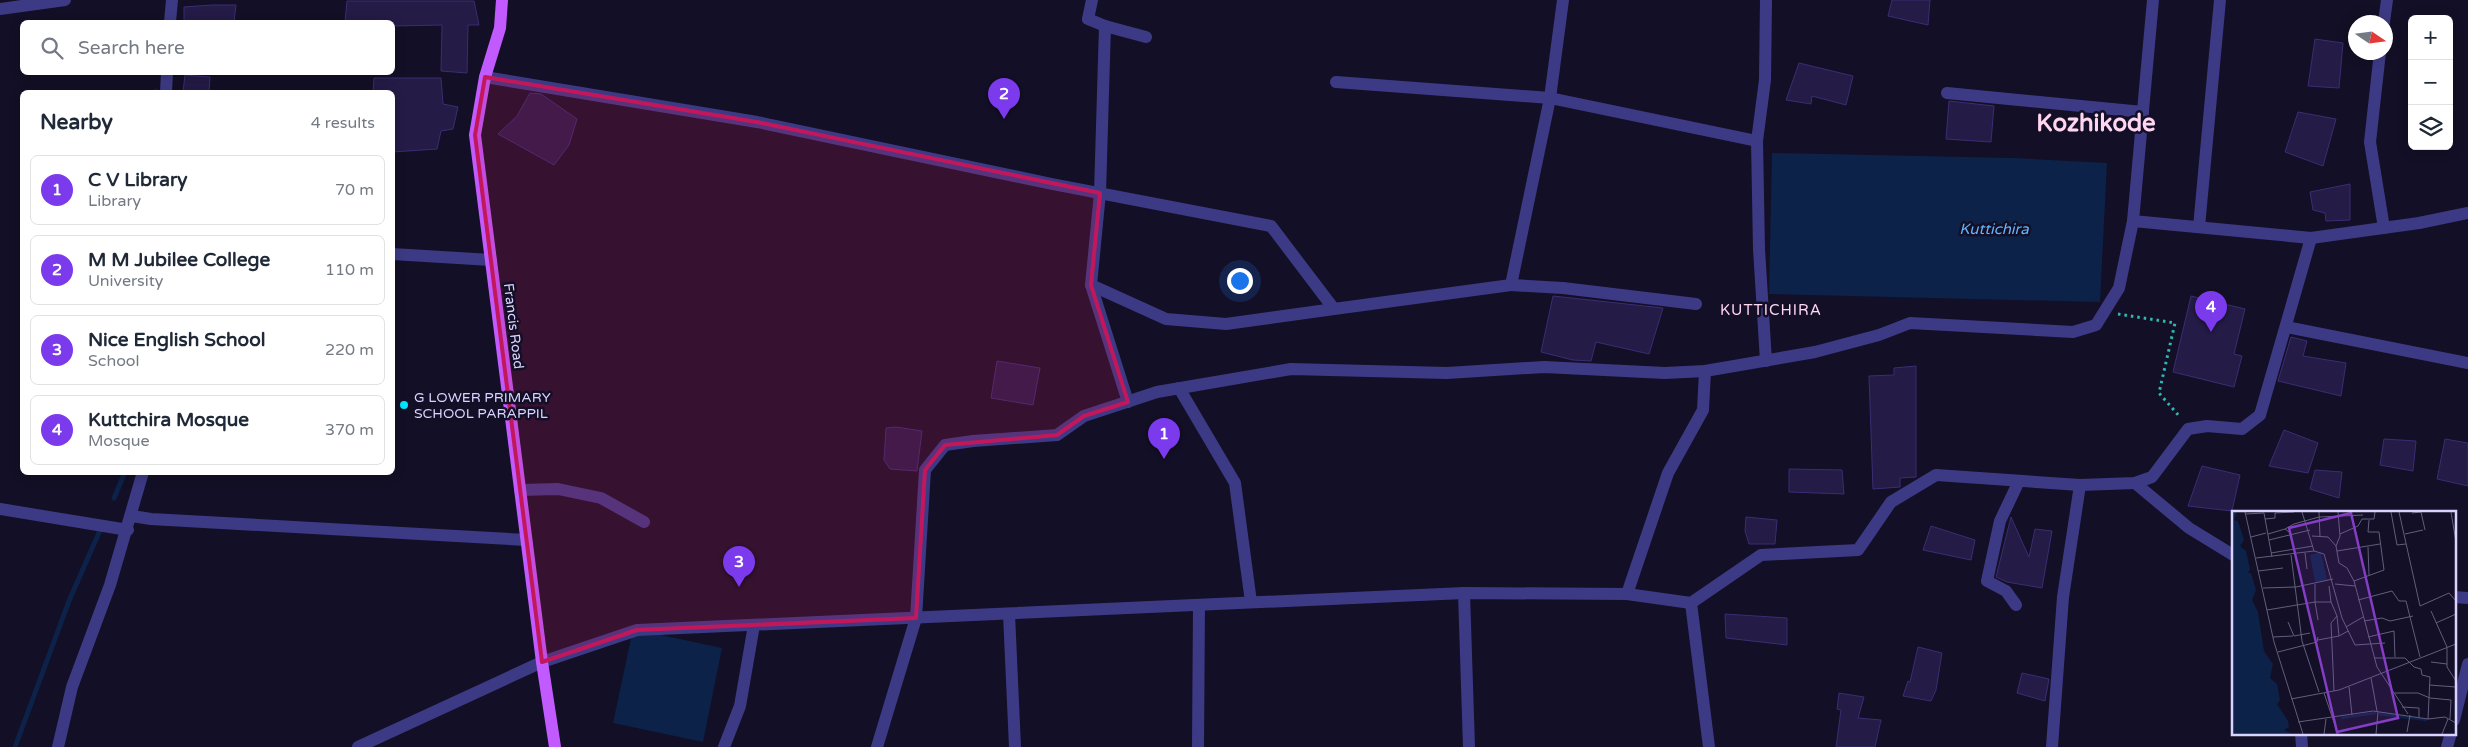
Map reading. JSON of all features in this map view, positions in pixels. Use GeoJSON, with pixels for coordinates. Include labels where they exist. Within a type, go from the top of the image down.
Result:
{"type":"FeatureCollection","features":[{"type":"Feature","properties":{"kind":"main road","name":"Francis Road"},"geometry":{"type":"LineString","coordinates":[[502,0],[500,28],[485,77],[475,135],[526,540],[555,747]]}},
{"type":"Feature","properties":{"kind":"street"},"geometry":{"type":"LineString","coordinates":[[0,9],[65,0]]}},
{"type":"Feature","properties":{"kind":"street"},"geometry":{"type":"LineString","coordinates":[[170,20],[172,0]]}},
{"type":"Feature","properties":{"kind":"street"},"geometry":{"type":"LineString","coordinates":[[1092,0],[1088,19],[1105,26],[1146,37]]}},
{"type":"Feature","properties":{"kind":"street"},"geometry":{"type":"LineString","coordinates":[[1511,286],[1550,98],[1564,0]]}},
{"type":"Feature","properties":{"kind":"street"},"geometry":{"type":"LineString","coordinates":[[1766,0],[1765,80],[1757,141],[1759,249],[1766,361]]}},
{"type":"Feature","properties":{"kind":"street"},"geometry":{"type":"LineString","coordinates":[[876,747],[916,618],[925,470],[945,446],[973,441],[1057,435],[1084,416],[1157,392],[1291,369],[1447,373],[1544,367],[1665,373],[1705,371],[1815,352],[1879,335],[1910,324],[2073,332],[2096,325],[2119,288],[2133,221],[2153,0]]}},
{"type":"Feature","properties":{"kind":"street"},"geometry":{"type":"LineString","coordinates":[[2199,227],[2220,0]]}},
{"type":"Feature","properties":{"kind":"street"},"geometry":{"type":"LineString","coordinates":[[2385,15],[2387,0]]}},
{"type":"Feature","properties":{"kind":"street"},"geometry":{"type":"LineString","coordinates":[[1105,26],[1100,194],[1091,285],[1128,402]]}},
{"type":"Feature","properties":{"kind":"street"},"geometry":{"type":"LineString","coordinates":[[2379,60],[2370,142],[2384,228]]}},
{"type":"Feature","properties":{"kind":"street"},"geometry":{"type":"LineString","coordinates":[[166,90],[167,75]]}},
{"type":"Feature","properties":{"kind":"street"},"geometry":{"type":"LineString","coordinates":[[485,77],[757,122],[1100,194],[1271,226],[1334,309]]}},
{"type":"Feature","properties":{"kind":"street"},"geometry":{"type":"LineString","coordinates":[[1336,82],[1550,98],[1757,141]]}},
{"type":"Feature","properties":{"kind":"street"},"geometry":{"type":"LineString","coordinates":[[1947,93],[2143,112]]}},
{"type":"Feature","properties":{"kind":"street"},"geometry":{"type":"LineString","coordinates":[[2133,221],[2311,238],[2384,228],[2468,213]]}},
{"type":"Feature","properties":{"kind":"street"},"geometry":{"type":"LineString","coordinates":[[358,747],[542,662],[637,630],[1464,593],[1626,594],[1691,604],[1761,555],[1858,550],[1891,502],[1936,476],[2080,484],[2135,483],[2152,477],[2188,429],[2207,426],[2242,429],[2260,416],[2311,238]]}},
{"type":"Feature","properties":{"kind":"street"},"geometry":{"type":"LineString","coordinates":[[395,254],[491,260]]}},
{"type":"Feature","properties":{"kind":"street"},"geometry":{"type":"LineString","coordinates":[[1091,285],[1166,319],[1226,324],[1511,286],[1562,288],[1696,304]]}},
{"type":"Feature","properties":{"kind":"street"},"geometry":{"type":"LineString","coordinates":[[2286,327],[2468,363]]}},
{"type":"Feature","properties":{"kind":"street"},"geometry":{"type":"LineString","coordinates":[[1626,594],[1668,474],[1703,410],[1705,371]]}},
{"type":"Feature","properties":{"kind":"street"},"geometry":{"type":"LineString","coordinates":[[1180,388],[1235,482],[1251,602]]}},
{"type":"Feature","properties":{"kind":"street"},"geometry":{"type":"LineString","coordinates":[[58,747],[72,687],[128,530],[142,475]]}},
{"type":"Feature","properties":{"kind":"street"},"geometry":{"type":"LineString","coordinates":[[2016,604],[2006,591],[1988,581],[2000,521],[2019,481]]}},
{"type":"Feature","properties":{"kind":"street"},"geometry":{"type":"LineString","coordinates":[[2135,483],[2190,528],[2232,554]]}},
{"type":"Feature","properties":{"kind":"street"},"geometry":{"type":"LineString","coordinates":[[2052,747],[2063,597],[2080,484]]}},
{"type":"Feature","properties":{"kind":"street"},"geometry":{"type":"LineString","coordinates":[[520,490],[558,489],[601,498],[644,522]]}},
{"type":"Feature","properties":{"kind":"street"},"geometry":{"type":"LineString","coordinates":[[0,508],[128,530]]}},
{"type":"Feature","properties":{"kind":"street"},"geometry":{"type":"LineString","coordinates":[[132,516],[526,540]]}},
{"type":"Feature","properties":{"kind":"street"},"geometry":{"type":"LineString","coordinates":[[1464,593],[1469,747]]}},
{"type":"Feature","properties":{"kind":"street"},"geometry":{"type":"LineString","coordinates":[[1691,604],[1710,747]]}},
{"type":"Feature","properties":{"kind":"street"},"geometry":{"type":"LineString","coordinates":[[1198,747],[1199,605]]}},
{"type":"Feature","properties":{"kind":"street"},"geometry":{"type":"LineString","coordinates":[[1009,614],[1015,747]]}},
{"type":"Feature","properties":{"kind":"street"},"geometry":{"type":"LineString","coordinates":[[724,747],[740,706],[754,625]]}},
{"type":"Feature","properties":{"kind":"street"},"geometry":{"type":"LineString","coordinates":[[2456,712],[2468,664]]}},
{"type":"Feature","properties":{"kind":"street"},"geometry":{"type":"LineString","coordinates":[[2301,734],[2302,747]]}},
{"type":"Feature","properties":{"kind":"street"},"geometry":{"type":"LineString","coordinates":[[2448,747],[2451,734]]}},
{"type":"Feature","properties":{"kind":"path"},"geometry":{"type":"LineString","coordinates":[[2106,310],[2175,323],[2159,393],[2188,429]]}},
{"type":"Feature","properties":{"kind":"highlighted area"},"geometry":{"type":"Polygon","coordinates":[[[485,77],[757,122],[1100,193],[1091,285],[1128,402],[1084,416],[1057,435],[945,445],[925,470],[916,618],[637,630],[542,662],[475,135],[485,77]]]}},
{"type":"Feature","properties":{"kind":"water","name":"Kuttichira"},"geometry":{"type":"Polygon","coordinates":[[[1772,153],[2014,158],[2107,163],[2100,302],[1769,294],[1772,153]]]}},
{"type":"Feature","properties":{"kind":"water"},"geometry":{"type":"Polygon","coordinates":[[[633,629],[722,648],[703,742],[613,723],[633,629]]]}},
{"type":"Feature","properties":{"kind":"building"},"geometry":{"type":"Polygon","coordinates":[[[1892,0],[1930,0],[1928,25],[1888,16],[1892,0]]]}},
{"type":"Feature","properties":{"kind":"building"},"geometry":{"type":"Polygon","coordinates":[[[347,1],[474,1],[479,25],[468,25],[467,73],[441,71],[442,25],[395,26],[395,20],[345,20],[347,1]]]}},
{"type":"Feature","properties":{"kind":"building"},"geometry":{"type":"Polygon","coordinates":[[[236,5],[234,20],[184,20],[184,7],[236,5]]]}},
{"type":"Feature","properties":{"kind":"building"},"geometry":{"type":"Polygon","coordinates":[[[2315,39],[2343,43],[2339,88],[2308,86],[2315,39]]]}},
{"type":"Feature","properties":{"kind":"building"},"geometry":{"type":"Polygon","coordinates":[[[1799,63],[1853,76],[1846,105],[1812,96],[1811,104],[1786,100],[1799,63]]]}},
{"type":"Feature","properties":{"kind":"building"},"geometry":{"type":"Polygon","coordinates":[[[185,75],[210,77],[209,90],[183,90],[185,75]]]}},
{"type":"Feature","properties":{"kind":"building"},"geometry":{"type":"Polygon","coordinates":[[[374,78],[441,78],[443,104],[458,107],[453,129],[441,131],[437,149],[395,152],[395,90],[373,90],[374,78]]]}},
{"type":"Feature","properties":{"kind":"building"},"geometry":{"type":"Polygon","coordinates":[[[530,93],[541,94],[577,119],[569,145],[554,165],[498,134],[517,116],[530,93]]]}},
{"type":"Feature","properties":{"kind":"building"},"geometry":{"type":"Polygon","coordinates":[[[1949,101],[1994,106],[1991,142],[1946,139],[1949,101]]]}},
{"type":"Feature","properties":{"kind":"building"},"geometry":{"type":"Polygon","coordinates":[[[2298,112],[2336,119],[2323,166],[2285,152],[2298,112]]]}},
{"type":"Feature","properties":{"kind":"building"},"geometry":{"type":"Polygon","coordinates":[[[2350,184],[2350,220],[2326,221],[2325,213],[2313,210],[2310,192],[2350,184]]]}},
{"type":"Feature","properties":{"kind":"building"},"geometry":{"type":"Polygon","coordinates":[[[1553,296],[1663,308],[1649,354],[1596,342],[1591,361],[1573,360],[1541,352],[1553,296]]]}},
{"type":"Feature","properties":{"kind":"building"},"geometry":{"type":"Polygon","coordinates":[[[2191,296],[2245,309],[2234,354],[2242,356],[2234,387],[2173,372],[2191,296]]]}},
{"type":"Feature","properties":{"kind":"building"},"geometry":{"type":"Polygon","coordinates":[[[2291,337],[2307,341],[2303,356],[2346,363],[2341,396],[2278,381],[2291,337]]]}},
{"type":"Feature","properties":{"kind":"building"},"geometry":{"type":"Polygon","coordinates":[[[997,361],[1040,368],[1033,405],[991,398],[997,361]]]}},
{"type":"Feature","properties":{"kind":"building"},"geometry":{"type":"Polygon","coordinates":[[[1916,366],[1916,477],[1900,478],[1900,487],[1873,489],[1869,376],[1894,375],[1894,368],[1916,366]]]}},
{"type":"Feature","properties":{"kind":"building"},"geometry":{"type":"Polygon","coordinates":[[[896,427],[922,431],[917,471],[890,469],[884,460],[886,428],[896,427]]]}},
{"type":"Feature","properties":{"kind":"building"},"geometry":{"type":"Polygon","coordinates":[[[2284,430],[2318,443],[2308,473],[2269,466],[2284,430]]]}},
{"type":"Feature","properties":{"kind":"building"},"geometry":{"type":"Polygon","coordinates":[[[2384,439],[2416,441],[2413,471],[2380,465],[2384,439]]]}},
{"type":"Feature","properties":{"kind":"building"},"geometry":{"type":"Polygon","coordinates":[[[2445,439],[2468,443],[2468,486],[2437,479],[2445,439]]]}},
{"type":"Feature","properties":{"kind":"building"},"geometry":{"type":"Polygon","coordinates":[[[2202,466],[2240,475],[2232,511],[2188,506],[2202,466]]]}},
{"type":"Feature","properties":{"kind":"building"},"geometry":{"type":"Polygon","coordinates":[[[1789,469],[1842,470],[1844,494],[1789,492],[1789,469]]]}},
{"type":"Feature","properties":{"kind":"building"},"geometry":{"type":"Polygon","coordinates":[[[2315,470],[2342,472],[2339,498],[2310,489],[2315,470]]]}},
{"type":"Feature","properties":{"kind":"building"},"geometry":{"type":"Polygon","coordinates":[[[1746,517],[1777,520],[1775,544],[1749,544],[1745,531],[1746,517]]]}},
{"type":"Feature","properties":{"kind":"building"},"geometry":{"type":"Polygon","coordinates":[[[2011,517],[2029,557],[2035,529],[2052,531],[2042,588],[2007,582],[1996,577],[2011,517]]]}},
{"type":"Feature","properties":{"kind":"building"},"geometry":{"type":"Polygon","coordinates":[[[1931,526],[1975,540],[1971,560],[1923,550],[1931,526]]]}},
{"type":"Feature","properties":{"kind":"building"},"geometry":{"type":"Polygon","coordinates":[[[1725,614],[1787,618],[1787,645],[1726,638],[1725,614]]]}},
{"type":"Feature","properties":{"kind":"building"},"geometry":{"type":"Polygon","coordinates":[[[1918,647],[1942,653],[1936,690],[1931,701],[1903,696],[1908,681],[1910,682],[1918,647]]]}},
{"type":"Feature","properties":{"kind":"building"},"geometry":{"type":"Polygon","coordinates":[[[2022,673],[2049,679],[2045,701],[2017,693],[2022,673]]]}},
{"type":"Feature","properties":{"kind":"building"},"geometry":{"type":"Polygon","coordinates":[[[1839,693],[1864,697],[1858,718],[1881,720],[1875,747],[1836,747],[1841,710],[1837,709],[1839,693]]]}},
{"type":"Feature","properties":{"kind":"waterway"},"geometry":{"type":"LineString","coordinates":[[114,498],[124,475]]}},
{"type":"Feature","properties":{"kind":"waterway"},"geometry":{"type":"LineString","coordinates":[[15,747],[69,601],[101,528]]}},
{"type":"Feature","properties":{"kind":"place","name":"M M Jubilee College"},"geometry":{"type":"Point","coordinates":[1004,119]}},
{"type":"Feature","properties":{"kind":"place","name":"Kuttchira Mosque"},"geometry":{"type":"Point","coordinates":[2211,332]}},
{"type":"Feature","properties":{"kind":"place","name":"G LOWER PRIMARY SCHOOL PARAPPIL"},"geometry":{"type":"Point","coordinates":[404,405]}},
{"type":"Feature","properties":{"kind":"place","name":"C V Library"},"geometry":{"type":"Point","coordinates":[1164,459]}},
{"type":"Feature","properties":{"kind":"place","name":"Nice English School"},"geometry":{"type":"Point","coordinates":[739,587]}},
{"type":"Feature","properties":{"kind":"district","name":"Kozhikode"},"geometry":{"type":"Point","coordinates":[2096,123]}},
{"type":"Feature","properties":{"kind":"district","name":"KUTTICHIRA"},"geometry":{"type":"Point","coordinates":[1771,310]}}]}
